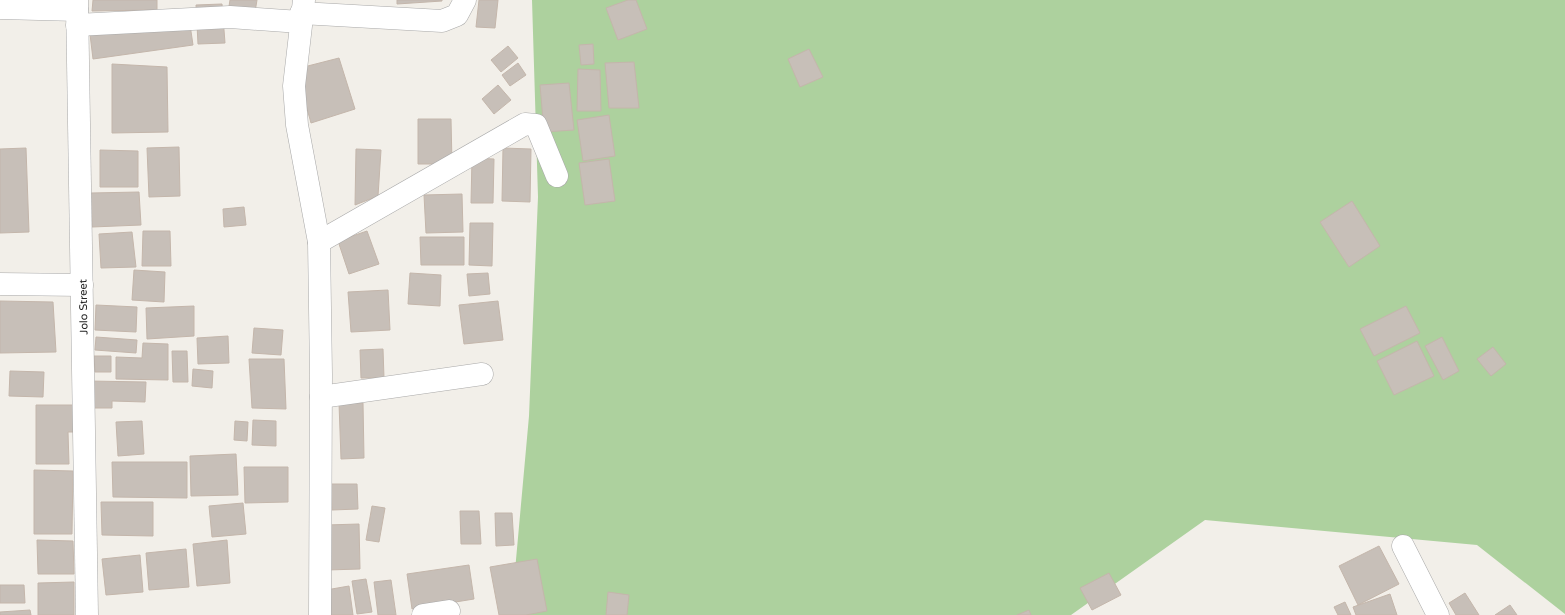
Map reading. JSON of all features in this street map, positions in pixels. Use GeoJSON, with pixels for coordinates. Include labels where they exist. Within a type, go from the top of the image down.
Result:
{"type":"FeatureCollection","features":[{"type":"Feature","properties":{"kind":"street"},"geometry":{"type":"LineString","coordinates":[[0,8],[230,17],[302,12],[442,21],[457,15],[465,0]]}},
{"type":"Feature","properties":{"kind":"street","name":"Jolo Street"},"geometry":{"type":"LineString","coordinates":[[77,12],[87,615]]}},
{"type":"Feature","properties":{"kind":"street"},"geometry":{"type":"LineString","coordinates":[[302,12],[294,86],[297,125],[319,242],[321,397],[320,615]]}},
{"type":"Feature","properties":{"kind":"street"},"geometry":{"type":"LineString","coordinates":[[319,242],[525,124],[536,125],[557,176]]}},
{"type":"Feature","properties":{"kind":"street"},"geometry":{"type":"LineString","coordinates":[[0,284],[82,285]]}},
{"type":"Feature","properties":{"kind":"street"},"geometry":{"type":"LineString","coordinates":[[321,397],[482,374]]}},
{"type":"Feature","properties":{"kind":"street"},"geometry":{"type":"LineString","coordinates":[[1403,546],[1438,615]]}},
{"type":"Feature","properties":{"kind":"street"},"geometry":{"type":"LineString","coordinates":[[423,615],[449,611]]}},
{"type":"Feature","properties":{"kind":"green space"},"geometry":{"type":"Polygon","coordinates":[[[532,0],[1565,0],[1565,614],[1477,545],[1205,520],[1071,615],[511,615],[529,416],[538,197],[532,0]]]}},
{"type":"Feature","properties":{"kind":"building"},"geometry":{"type":"Polygon","coordinates":[[[93,0],[157,0],[157,10],[92,11],[93,0]]]}},
{"type":"Feature","properties":{"kind":"building"},"geometry":{"type":"Polygon","coordinates":[[[230,0],[257,0],[253,24],[227,19],[230,0]]]}},
{"type":"Feature","properties":{"kind":"building"},"geometry":{"type":"Polygon","coordinates":[[[397,0],[442,0],[442,1],[397,4],[397,0]]]}},
{"type":"Feature","properties":{"kind":"building"},"geometry":{"type":"Polygon","coordinates":[[[479,0],[498,0],[495,28],[476,27],[479,0]]]}},
{"type":"Feature","properties":{"kind":"building"},"geometry":{"type":"Polygon","coordinates":[[[628,0],[636,0],[647,29],[618,40],[606,8],[628,0]]]}},
{"type":"Feature","properties":{"kind":"building"},"geometry":{"type":"Polygon","coordinates":[[[222,4],[225,43],[198,44],[196,5],[222,4]]]}},
{"type":"Feature","properties":{"kind":"building"},"geometry":{"type":"Polygon","coordinates":[[[188,11],[193,45],[93,59],[89,26],[188,11]]]}},
{"type":"Feature","properties":{"kind":"building"},"geometry":{"type":"Polygon","coordinates":[[[593,44],[594,64],[581,65],[579,45],[593,44]]]}},
{"type":"Feature","properties":{"kind":"building"},"geometry":{"type":"Polygon","coordinates":[[[508,46],[518,58],[501,72],[491,60],[508,46]]]}},
{"type":"Feature","properties":{"kind":"building"},"geometry":{"type":"Polygon","coordinates":[[[809,49],[823,77],[800,87],[788,59],[809,49]]]}},
{"type":"Feature","properties":{"kind":"building"},"geometry":{"type":"Polygon","coordinates":[[[339,58],[355,109],[311,123],[296,69],[339,58]]]}},
{"type":"Feature","properties":{"kind":"building"},"geometry":{"type":"Polygon","coordinates":[[[634,62],[639,108],[609,108],[605,63],[634,62]]]}},
{"type":"Feature","properties":{"kind":"building"},"geometry":{"type":"Polygon","coordinates":[[[518,63],[526,75],[510,86],[502,75],[518,63]]]}},
{"type":"Feature","properties":{"kind":"building"},"geometry":{"type":"Polygon","coordinates":[[[112,64],[167,67],[168,132],[112,133],[112,64]]]}},
{"type":"Feature","properties":{"kind":"building"},"geometry":{"type":"Polygon","coordinates":[[[578,69],[600,70],[601,111],[577,111],[578,69]]]}},
{"type":"Feature","properties":{"kind":"building"},"geometry":{"type":"Polygon","coordinates":[[[569,83],[574,130],[544,132],[540,85],[569,83]]]}},
{"type":"Feature","properties":{"kind":"building"},"geometry":{"type":"Polygon","coordinates":[[[498,85],[511,100],[494,114],[482,99],[498,85]]]}},
{"type":"Feature","properties":{"kind":"building"},"geometry":{"type":"Polygon","coordinates":[[[609,115],[615,156],[583,161],[577,120],[609,115]]]}},
{"type":"Feature","properties":{"kind":"building"},"geometry":{"type":"Polygon","coordinates":[[[418,119],[451,119],[452,164],[418,164],[418,119]]]}},
{"type":"Feature","properties":{"kind":"building"},"geometry":{"type":"Polygon","coordinates":[[[179,147],[180,196],[149,197],[147,148],[179,147]]]}},
{"type":"Feature","properties":{"kind":"building"},"geometry":{"type":"Polygon","coordinates":[[[26,148],[29,232],[0,233],[0,149],[26,148]]]}},
{"type":"Feature","properties":{"kind":"building"},"geometry":{"type":"Polygon","coordinates":[[[503,148],[531,149],[530,202],[502,201],[503,148]]]}},
{"type":"Feature","properties":{"kind":"building"},"geometry":{"type":"Polygon","coordinates":[[[356,149],[381,150],[378,196],[355,205],[356,149]]]}},
{"type":"Feature","properties":{"kind":"building"},"geometry":{"type":"Polygon","coordinates":[[[100,150],[138,151],[138,187],[100,187],[100,150]]]}},
{"type":"Feature","properties":{"kind":"building"},"geometry":{"type":"Polygon","coordinates":[[[472,158],[494,159],[493,203],[471,203],[472,158]]]}},
{"type":"Feature","properties":{"kind":"building"},"geometry":{"type":"Polygon","coordinates":[[[609,159],[615,201],[585,205],[579,163],[609,159]]]}},
{"type":"Feature","properties":{"kind":"building"},"geometry":{"type":"Polygon","coordinates":[[[139,192],[141,225],[92,227],[91,193],[139,192]]]}},
{"type":"Feature","properties":{"kind":"building"},"geometry":{"type":"Polygon","coordinates":[[[462,194],[463,232],[426,233],[424,195],[462,194]]]}},
{"type":"Feature","properties":{"kind":"building"},"geometry":{"type":"Polygon","coordinates":[[[1352,201],[1380,246],[1349,267],[1320,222],[1352,201]]]}},
{"type":"Feature","properties":{"kind":"building"},"geometry":{"type":"Polygon","coordinates":[[[244,207],[246,225],[224,227],[223,209],[244,207]]]}},
{"type":"Feature","properties":{"kind":"building"},"geometry":{"type":"Polygon","coordinates":[[[470,223],[493,223],[492,266],[469,265],[470,223]]]}},
{"type":"Feature","properties":{"kind":"building"},"geometry":{"type":"Polygon","coordinates":[[[143,231],[170,231],[171,266],[142,266],[143,231]]]}},
{"type":"Feature","properties":{"kind":"building"},"geometry":{"type":"Polygon","coordinates":[[[367,231],[379,264],[349,274],[338,241],[367,231]]]}},
{"type":"Feature","properties":{"kind":"building"},"geometry":{"type":"Polygon","coordinates":[[[132,232],[136,267],[101,268],[99,234],[132,232]]]}},
{"type":"Feature","properties":{"kind":"building"},"geometry":{"type":"Polygon","coordinates":[[[420,237],[464,237],[464,265],[421,265],[420,237]]]}},
{"type":"Feature","properties":{"kind":"building"},"geometry":{"type":"Polygon","coordinates":[[[134,270],[165,272],[164,302],[132,300],[134,270]]]}},
{"type":"Feature","properties":{"kind":"building"},"geometry":{"type":"Polygon","coordinates":[[[410,273],[441,275],[440,306],[408,304],[410,273]]]}},
{"type":"Feature","properties":{"kind":"building"},"geometry":{"type":"Polygon","coordinates":[[[488,273],[490,294],[469,296],[467,274],[488,273]]]}},
{"type":"Feature","properties":{"kind":"building"},"geometry":{"type":"Polygon","coordinates":[[[388,290],[390,330],[351,332],[348,292],[388,290]]]}},
{"type":"Feature","properties":{"kind":"building"},"geometry":{"type":"Polygon","coordinates":[[[0,301],[53,302],[56,352],[0,353],[0,301]]]}},
{"type":"Feature","properties":{"kind":"building"},"geometry":{"type":"Polygon","coordinates":[[[498,301],[503,340],[464,344],[459,305],[498,301]]]}},
{"type":"Feature","properties":{"kind":"building"},"geometry":{"type":"Polygon","coordinates":[[[96,305],[137,307],[136,332],[95,330],[96,305]]]}},
{"type":"Feature","properties":{"kind":"building"},"geometry":{"type":"Polygon","coordinates":[[[194,306],[194,336],[147,339],[146,308],[194,306]]]}},
{"type":"Feature","properties":{"kind":"building"},"geometry":{"type":"Polygon","coordinates":[[[1406,306],[1420,333],[1374,356],[1360,329],[1406,306]]]}},
{"type":"Feature","properties":{"kind":"building"},"geometry":{"type":"Polygon","coordinates":[[[254,328],[283,330],[281,355],[252,353],[254,328]]]}},
{"type":"Feature","properties":{"kind":"building"},"geometry":{"type":"Polygon","coordinates":[[[228,336],[229,363],[198,364],[197,338],[228,336]]]}},
{"type":"Feature","properties":{"kind":"building"},"geometry":{"type":"Polygon","coordinates":[[[96,337],[137,340],[136,353],[95,350],[96,337]]]}},
{"type":"Feature","properties":{"kind":"building"},"geometry":{"type":"Polygon","coordinates":[[[1442,337],[1459,371],[1443,380],[1425,346],[1442,337]]]}},
{"type":"Feature","properties":{"kind":"building"},"geometry":{"type":"Polygon","coordinates":[[[1417,341],[1434,376],[1394,395],[1377,361],[1417,341]]]}},
{"type":"Feature","properties":{"kind":"building"},"geometry":{"type":"Polygon","coordinates":[[[143,343],[168,344],[168,380],[116,379],[116,357],[142,358],[143,343]]]}},
{"type":"Feature","properties":{"kind":"building"},"geometry":{"type":"Polygon","coordinates":[[[1493,347],[1506,364],[1491,376],[1477,359],[1493,347]]]}},
{"type":"Feature","properties":{"kind":"building"},"geometry":{"type":"Polygon","coordinates":[[[383,349],[384,378],[361,378],[360,350],[383,349]]]}},
{"type":"Feature","properties":{"kind":"building"},"geometry":{"type":"Polygon","coordinates":[[[172,351],[187,351],[188,382],[173,382],[172,351]]]}},
{"type":"Feature","properties":{"kind":"building"},"geometry":{"type":"Polygon","coordinates":[[[94,356],[111,356],[111,372],[95,372],[94,356]]]}},
{"type":"Feature","properties":{"kind":"building"},"geometry":{"type":"Polygon","coordinates":[[[249,359],[284,359],[286,409],[252,408],[249,359]]]}},
{"type":"Feature","properties":{"kind":"building"},"geometry":{"type":"Polygon","coordinates":[[[193,369],[213,371],[212,388],[192,386],[193,369]]]}},
{"type":"Feature","properties":{"kind":"building"},"geometry":{"type":"Polygon","coordinates":[[[10,371],[44,372],[43,397],[9,396],[10,371]]]}},
{"type":"Feature","properties":{"kind":"building"},"geometry":{"type":"Polygon","coordinates":[[[89,381],[146,382],[145,402],[112,401],[112,408],[91,408],[89,381]]]}},
{"type":"Feature","properties":{"kind":"building"},"geometry":{"type":"Polygon","coordinates":[[[339,403],[363,403],[364,458],[341,459],[339,403]]]}},
{"type":"Feature","properties":{"kind":"building"},"geometry":{"type":"Polygon","coordinates":[[[36,405],[83,405],[83,432],[68,432],[69,464],[36,464],[36,405]]]}},
{"type":"Feature","properties":{"kind":"building"},"geometry":{"type":"Polygon","coordinates":[[[253,420],[276,421],[276,446],[252,445],[253,420]]]}},
{"type":"Feature","properties":{"kind":"building"},"geometry":{"type":"Polygon","coordinates":[[[142,421],[144,454],[118,456],[116,422],[142,421]]]}},
{"type":"Feature","properties":{"kind":"building"},"geometry":{"type":"Polygon","coordinates":[[[235,421],[248,422],[247,441],[234,440],[235,421]]]}},
{"type":"Feature","properties":{"kind":"building"},"geometry":{"type":"Polygon","coordinates":[[[236,454],[238,495],[191,496],[190,456],[236,454]]]}},
{"type":"Feature","properties":{"kind":"building"},"geometry":{"type":"Polygon","coordinates":[[[112,462],[187,462],[187,498],[113,497],[112,462]]]}},
{"type":"Feature","properties":{"kind":"building"},"geometry":{"type":"Polygon","coordinates":[[[244,467],[288,467],[288,502],[245,503],[244,467]]]}},
{"type":"Feature","properties":{"kind":"building"},"geometry":{"type":"Polygon","coordinates":[[[34,470],[73,471],[72,534],[34,534],[34,470]]]}},
{"type":"Feature","properties":{"kind":"building"},"geometry":{"type":"Polygon","coordinates":[[[331,484],[357,484],[358,509],[332,510],[331,484]]]}},
{"type":"Feature","properties":{"kind":"building"},"geometry":{"type":"Polygon","coordinates":[[[101,502],[153,502],[153,536],[102,535],[101,502]]]}},
{"type":"Feature","properties":{"kind":"building"},"geometry":{"type":"Polygon","coordinates":[[[243,503],[246,534],[212,537],[209,506],[243,503]]]}},
{"type":"Feature","properties":{"kind":"building"},"geometry":{"type":"Polygon","coordinates":[[[372,506],[385,508],[379,542],[366,540],[372,506]]]}},
{"type":"Feature","properties":{"kind":"building"},"geometry":{"type":"Polygon","coordinates":[[[460,511],[479,511],[481,544],[461,544],[460,511]]]}},
{"type":"Feature","properties":{"kind":"building"},"geometry":{"type":"Polygon","coordinates":[[[495,513],[512,513],[514,545],[496,546],[495,513]]]}},
{"type":"Feature","properties":{"kind":"building"},"geometry":{"type":"Polygon","coordinates":[[[359,524],[360,569],[327,570],[326,525],[359,524]]]}},
{"type":"Feature","properties":{"kind":"building"},"geometry":{"type":"Polygon","coordinates":[[[37,540],[73,541],[74,574],[38,574],[37,540]]]}},
{"type":"Feature","properties":{"kind":"building"},"geometry":{"type":"Polygon","coordinates":[[[227,540],[230,583],[197,586],[193,544],[227,540]]]}},
{"type":"Feature","properties":{"kind":"building"},"geometry":{"type":"Polygon","coordinates":[[[1379,546],[1399,584],[1358,605],[1339,566],[1379,546]]]}},
{"type":"Feature","properties":{"kind":"building"},"geometry":{"type":"Polygon","coordinates":[[[186,549],[189,587],[149,590],[146,553],[186,549]]]}},
{"type":"Feature","properties":{"kind":"building"},"geometry":{"type":"Polygon","coordinates":[[[140,555],[143,592],[106,595],[102,559],[140,555]]]}},
{"type":"Feature","properties":{"kind":"building"},"geometry":{"type":"Polygon","coordinates":[[[537,559],[547,611],[526,615],[499,615],[490,567],[537,559]]]}},
{"type":"Feature","properties":{"kind":"building"},"geometry":{"type":"Polygon","coordinates":[[[469,565],[474,599],[412,609],[407,574],[469,565]]]}},
{"type":"Feature","properties":{"kind":"building"},"geometry":{"type":"Polygon","coordinates":[[[1109,573],[1121,595],[1092,610],[1080,588],[1109,573]]]}},
{"type":"Feature","properties":{"kind":"building"},"geometry":{"type":"Polygon","coordinates":[[[366,579],[372,612],[357,614],[352,581],[366,579]]]}},
{"type":"Feature","properties":{"kind":"building"},"geometry":{"type":"Polygon","coordinates":[[[391,580],[396,615],[378,615],[374,582],[391,580]]]}},
{"type":"Feature","properties":{"kind":"building"},"geometry":{"type":"Polygon","coordinates":[[[74,582],[74,615],[38,615],[38,583],[74,582]]]}},
{"type":"Feature","properties":{"kind":"building"},"geometry":{"type":"Polygon","coordinates":[[[0,585],[24,585],[25,603],[0,603],[0,585]]]}},
{"type":"Feature","properties":{"kind":"building"},"geometry":{"type":"Polygon","coordinates":[[[349,586],[353,615],[329,615],[326,590],[349,586]]]}},
{"type":"Feature","properties":{"kind":"building"},"geometry":{"type":"Polygon","coordinates":[[[608,592],[629,595],[627,615],[606,615],[608,592]]]}},
{"type":"Feature","properties":{"kind":"building"},"geometry":{"type":"Polygon","coordinates":[[[1465,593],[1479,615],[1456,615],[1449,603],[1465,593]]]}},
{"type":"Feature","properties":{"kind":"building"},"geometry":{"type":"Polygon","coordinates":[[[1390,594],[1397,615],[1356,615],[1353,607],[1390,594]]]}},
{"type":"Feature","properties":{"kind":"building"},"geometry":{"type":"Polygon","coordinates":[[[1345,602],[1351,615],[1338,615],[1334,607],[1345,602]]]}},
{"type":"Feature","properties":{"kind":"building"},"geometry":{"type":"Polygon","coordinates":[[[1510,605],[1517,615],[1495,615],[1510,605]]]}},
{"type":"Feature","properties":{"kind":"building"},"geometry":{"type":"Polygon","coordinates":[[[30,610],[31,615],[0,615],[0,612],[30,610]]]}},
{"type":"Feature","properties":{"kind":"building"},"geometry":{"type":"Polygon","coordinates":[[[1029,610],[1031,615],[1017,615],[1029,610]]]}}]}
